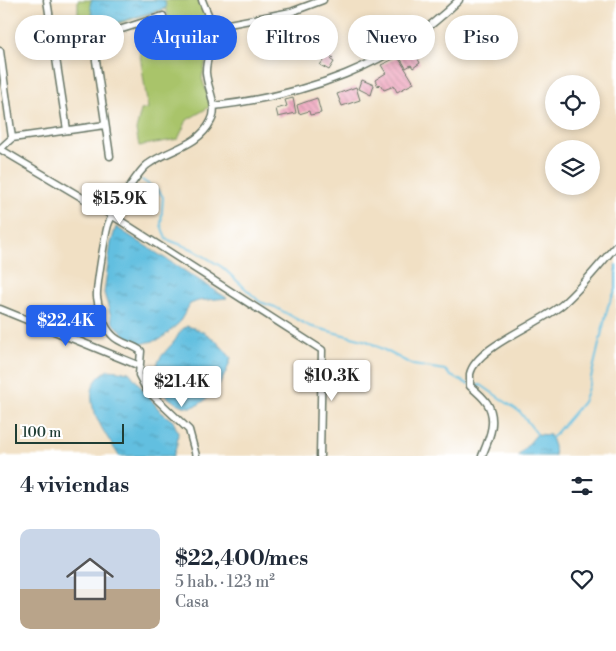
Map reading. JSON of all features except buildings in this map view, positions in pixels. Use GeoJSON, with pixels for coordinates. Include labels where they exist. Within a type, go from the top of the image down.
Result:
{"type":"FeatureCollection","features":[{"type":"Feature","properties":{"kind":"street"},"geometry":{"type":"LineString","coordinates":[[47,0],[67,130]]}},
{"type":"Feature","properties":{"kind":"street"},"geometry":{"type":"LineString","coordinates":[[202,0],[208,15]]}},
{"type":"Feature","properties":{"kind":"street"},"geometry":{"type":"LineString","coordinates":[[237,22],[291,12],[323,0]]}},
{"type":"Feature","properties":{"kind":"street"},"geometry":{"type":"LineString","coordinates":[[214,106],[295,92],[355,71],[395,50],[432,25],[459,0]]}},
{"type":"Feature","properties":{"kind":"street"},"geometry":{"type":"LineString","coordinates":[[110,156],[93,40],[134,25]]}},
{"type":"Feature","properties":{"kind":"street"},"geometry":{"type":"LineString","coordinates":[[0,51],[12,138]]}},
{"type":"Feature","properties":{"kind":"street"},"geometry":{"type":"LineString","coordinates":[[196,456],[188,430],[146,389],[139,375],[141,351],[136,347],[122,343],[111,335],[103,321],[96,295],[108,225],[134,180],[145,166],[195,141],[207,129],[213,119],[214,106],[207,80],[208,60]]}},
{"type":"Feature","properties":{"kind":"street"},"geometry":{"type":"LineString","coordinates":[[105,125],[12,138],[0,149],[113,216],[318,346],[324,356],[320,456]]}},
{"type":"Feature","properties":{"kind":"street"},"geometry":{"type":"LineString","coordinates":[[482,456],[490,438],[493,419],[487,403],[470,386],[470,372],[479,360],[499,342],[542,320],[564,304],[616,246]]}},
{"type":"Feature","properties":{"kind":"street"},"geometry":{"type":"LineString","coordinates":[[0,309],[140,366]]}},
{"type":"Feature","properties":{"kind":"green space"},"geometry":{"type":"Polygon","coordinates":[[[78,0],[203,0],[209,15],[168,15],[166,9],[146,15],[134,15],[134,19],[124,22],[124,15],[78,15],[78,0]]]}},
{"type":"Feature","properties":{"kind":"green space"},"geometry":{"type":"Polygon","coordinates":[[[141,60],[206,60],[202,78],[211,106],[187,120],[178,139],[139,146],[136,130],[141,110],[148,109],[141,60]]]}},
{"type":"Feature","properties":{"kind":"water"},"geometry":{"type":"Polygon","coordinates":[[[92,0],[161,0],[165,1],[166,8],[142,15],[134,15],[134,17],[124,20],[124,15],[92,15],[90,4],[92,0]]]}},
{"type":"Feature","properties":{"kind":"water"},"geometry":{"type":"Polygon","coordinates":[[[116,227],[227,298],[198,301],[190,304],[179,323],[161,339],[141,344],[133,343],[113,323],[104,293],[111,243],[116,227]]]}},
{"type":"Feature","properties":{"kind":"water"},"geometry":{"type":"Polygon","coordinates":[[[187,326],[212,338],[231,358],[222,380],[215,390],[201,403],[191,407],[176,403],[166,396],[156,382],[156,367],[160,359],[180,332],[187,326]]]}},
{"type":"Feature","properties":{"kind":"water"},"geometry":{"type":"Polygon","coordinates":[[[108,370],[129,372],[161,412],[173,421],[178,432],[177,445],[173,456],[119,456],[99,423],[94,412],[92,400],[92,389],[98,379],[108,370]]]}},
{"type":"Feature","properties":{"kind":"water"},"geometry":{"type":"Polygon","coordinates":[[[537,434],[550,435],[555,456],[518,456],[537,434]]]}},
{"type":"Feature","properties":{"kind":"waterway"},"geometry":{"type":"LineString","coordinates":[[142,180],[159,191],[163,197],[161,225],[166,239],[192,249],[222,267],[260,302],[275,307],[309,326],[367,341],[413,365],[445,370],[451,376],[468,384]]}},
{"type":"Feature","properties":{"kind":"waterway"},"geometry":{"type":"LineString","coordinates":[[552,438],[583,402],[590,382],[608,306],[616,289],[616,265]]}},
{"type":"Feature","properties":{"kind":"waterway"},"geometry":{"type":"LineString","coordinates":[[472,386],[481,385],[520,412],[537,434]]}}]}
